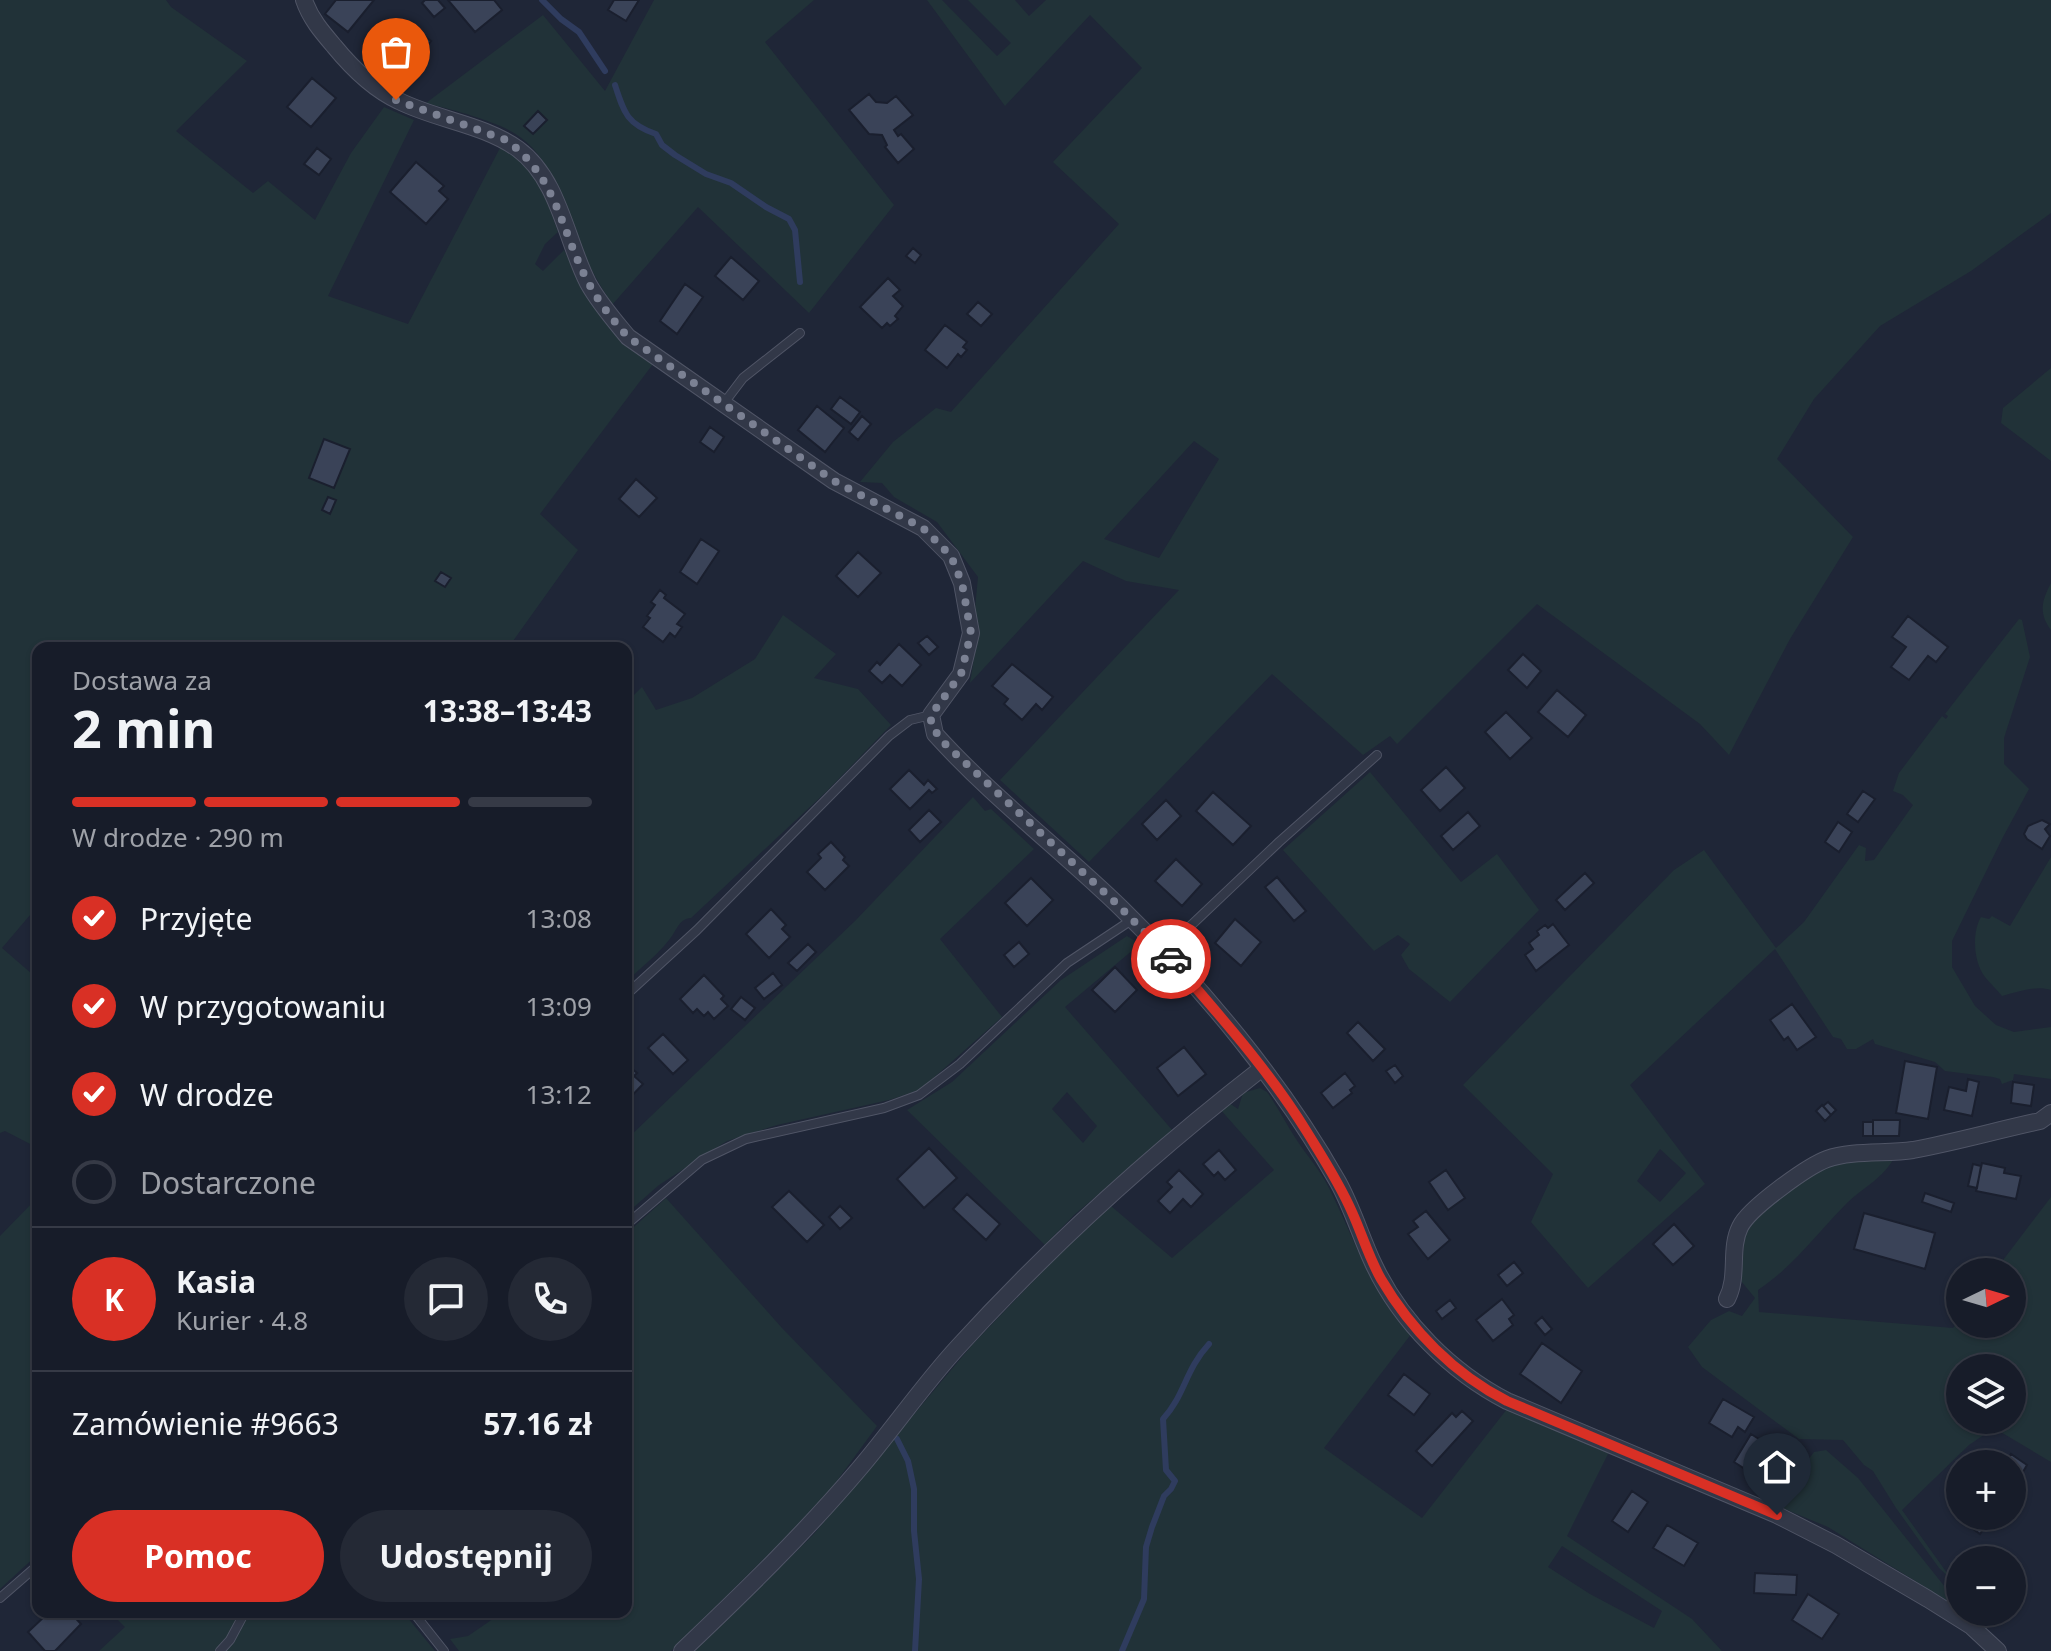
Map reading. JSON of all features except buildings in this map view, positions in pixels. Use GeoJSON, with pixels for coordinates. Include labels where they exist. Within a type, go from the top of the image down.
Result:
{"type":"FeatureCollection","features":[{"type":"Feature","properties":{"kind":"street"},"geometry":{"type":"LineString","coordinates":[[304,0],[317,25],[372,85],[396,100],[506,140],[522,152],[549,187],[588,282],[604,309],[628,337],[834,481],[923,528],[951,556],[962,583],[971,633],[961,674],[931,715],[931,725],[943,742],[1133,919],[1216,1010],[1304,1128],[1338,1183],[1382,1281],[1407,1318],[1453,1367],[1507,1401],[1777,1515],[1836,1545],[1971,1626],[1998,1651]]}},
{"type":"Feature","properties":{"kind":"street"},"geometry":{"type":"LineString","coordinates":[[682,1651],[801,1536],[861,1467],[955,1349],[1032,1271],[1189,1127],[1261,1069]]}},
{"type":"Feature","properties":{"kind":"street"},"geometry":{"type":"LineString","coordinates":[[1727,1299],[1732,1288],[1740,1226],[1752,1212],[1806,1169],[1829,1158],[1913,1150],[2040,1121],[2051,1113]]}},
{"type":"Feature","properties":{"kind":"lane"},"geometry":{"type":"LineString","coordinates":[[724,404],[743,378],[800,333]]}},
{"type":"Feature","properties":{"kind":"lane"},"geometry":{"type":"LineString","coordinates":[[632,989],[689,937],[889,736],[910,720],[931,715]]}},
{"type":"Feature","properties":{"kind":"lane"},"geometry":{"type":"LineString","coordinates":[[1164,951],[1377,755]]}},
{"type":"Feature","properties":{"kind":"lane"},"geometry":{"type":"LineString","coordinates":[[632,1220],[702,1160],[746,1139],[884,1108],[919,1095],[960,1064],[1067,963],[1133,919]]}},
{"type":"Feature","properties":{"kind":"lane"},"geometry":{"type":"LineString","coordinates":[[0,1598],[32,1570]]}},
{"type":"Feature","properties":{"kind":"lane"},"geometry":{"type":"LineString","coordinates":[[220,1651],[242,1618]]}},
{"type":"Feature","properties":{"kind":"lane"},"geometry":{"type":"LineString","coordinates":[[418,1618],[444,1651]]}},
{"type":"Feature","properties":{"kind":"shaded area"},"geometry":{"type":"Polygon","coordinates":[[[0,0],[166,0],[171,7],[247,61],[176,131],[253,193],[268,181],[315,220],[351,153],[384,107],[414,120],[328,296],[408,324],[500,148],[512,153],[531,171],[558,232],[545,244],[535,264],[543,271],[564,250],[595,307],[653,364],[540,514],[578,550],[512,642],[32,642],[32,913],[2,948],[32,974],[32,1145],[5,1131],[0,1133],[0,0]]]}},
{"type":"Feature","properties":{"kind":"shaded area"},"geometry":{"type":"Polygon","coordinates":[[[654,0],[814,0],[765,42],[894,205],[809,313],[698,207],[612,305],[590,267],[554,179],[533,149],[520,137],[500,126],[426,103],[543,15],[605,91],[654,0]]]}},
{"type":"Feature","properties":{"kind":"shaded area"},"geometry":{"type":"Polygon","coordinates":[[[927,0],[942,0],[997,56],[1011,43],[968,0],[1015,0],[1029,16],[1046,0],[2051,0],[2051,213],[1971,271],[1880,326],[1814,399],[1777,459],[1853,537],[1790,639],[1729,755],[1700,724],[1537,604],[1397,744],[1390,736],[1363,755],[1272,674],[1089,862],[1000,780],[1179,590],[1126,581],[1083,561],[970,683],[979,627],[975,609],[978,577],[937,522],[894,497],[882,483],[860,482],[893,442],[936,408],[951,412],[1119,224],[1053,162],[1142,68],[1090,15],[1005,106],[927,0]],[[1194,441],[1104,539],[1159,558],[1219,459],[1194,441]]]}},
{"type":"Feature","properties":{"kind":"shaded area"},"geometry":{"type":"Polygon","coordinates":[[[2051,368],[2051,461],[2001,423],[2003,408],[2051,368]]]}},
{"type":"Feature","properties":{"kind":"shaded area"},"geometry":{"type":"Polygon","coordinates":[[[2051,583],[2051,630],[2044,618],[2043,606],[2051,583]]]}},
{"type":"Feature","properties":{"kind":"shaded area"},"geometry":{"type":"Polygon","coordinates":[[[783,615],[836,654],[814,678],[858,689],[891,725],[826,792],[691,918],[680,923],[672,937],[632,977],[632,697],[642,687],[656,710],[692,698],[755,659],[783,615]]]}},
{"type":"Feature","properties":{"kind":"shaded area"},"geometry":{"type":"Polygon","coordinates":[[[2019,619],[2022,620],[2030,657],[2004,738],[2004,764],[2029,789],[1952,941],[1952,967],[1975,1006],[1996,1025],[2014,1032],[2051,1027],[2051,1079],[2014,1074],[2013,1080],[2002,1084],[2000,1079],[1993,1077],[1945,1071],[1935,1062],[1875,1044],[1873,1039],[1856,1049],[1847,1049],[1841,1039],[1833,1037],[1775,949],[1630,1085],[1705,1184],[1588,1288],[1531,1222],[1553,1174],[1463,1085],[1674,870],[1704,850],[1776,948],[1804,922],[1859,845],[1866,848],[1865,861],[1874,860],[1913,805],[1903,795],[1893,791],[1899,773],[1942,716],[1946,719],[1948,716],[1945,714],[2019,619]],[[1660,1149],[1637,1181],[1660,1202],[1686,1173],[1660,1149]]]}},
{"type":"Feature","properties":{"kind":"shaded area"},"geometry":{"type":"Polygon","coordinates":[[[1370,772],[1461,882],[1497,854],[1539,910],[1450,1002],[1409,969],[1401,955],[1410,944],[1398,935],[1374,951],[1283,850],[1370,772]]]}},
{"type":"Feature","properties":{"kind":"shaded area"},"geometry":{"type":"Polygon","coordinates":[[[973,797],[985,811],[991,809],[1034,849],[940,939],[1002,1017],[920,1090],[777,1125],[727,1141],[659,1185],[632,1209],[632,1134],[856,920],[973,797]]]}},
{"type":"Feature","properties":{"kind":"shaded area"},"geometry":{"type":"Polygon","coordinates":[[[2051,857],[2051,990],[2033,989],[2002,996],[1985,977],[1978,963],[1975,947],[1978,923],[1981,917],[1989,919],[1992,916],[2010,926],[2051,857]]]}},
{"type":"Feature","properties":{"kind":"shaded area"},"geometry":{"type":"Polygon","coordinates":[[[1127,936],[1140,944],[1065,1007],[1173,1131],[1074,1215],[1045,1245],[907,1110],[952,1082],[1061,980],[1127,936]],[[1067,1092],[1052,1109],[1083,1143],[1097,1126],[1067,1092]]]}},
{"type":"Feature","properties":{"kind":"shaded area"},"geometry":{"type":"Polygon","coordinates":[[[1260,1088],[1267,1092],[1326,1183],[1374,1282],[1412,1333],[1324,1448],[1422,1518],[1507,1409],[1610,1450],[1567,1536],[1692,1619],[1722,1651],[695,1651],[813,1535],[972,1345],[1068,1245],[1111,1206],[1172,1258],[1274,1170],[1219,1108],[1226,1101],[1238,1109],[1243,1093],[1260,1088]],[[1562,1546],[1548,1567],[1590,1594],[1654,1628],[1662,1611],[1562,1546]]]}},
{"type":"Feature","properties":{"kind":"shaded area"},"geometry":{"type":"Polygon","coordinates":[[[1895,1156],[1885,1170],[1847,1203],[1794,1260],[1758,1290],[1759,1312],[1946,1327],[1946,1338],[2026,1338],[2026,1258],[2005,1258],[2051,1197],[2051,1462],[2004,1434],[2026,1434],[2026,1354],[1946,1354],[1946,1434],[1985,1434],[1964,1450],[1946,1450],[1946,1467],[1902,1510],[1946,1574],[1896,1508],[1873,1471],[1843,1440],[1799,1439],[1702,1367],[1688,1347],[1711,1320],[1729,1311],[1742,1316],[1755,1298],[1741,1281],[1745,1230],[1751,1221],[1810,1170],[1830,1160],[1895,1156]]]}},
{"type":"Feature","properties":{"kind":"shaded area"},"geometry":{"type":"Polygon","coordinates":[[[666,1198],[782,1328],[877,1426],[831,1489],[671,1651],[459,1651],[450,1639],[468,1636],[494,1618],[632,1618],[632,1229],[666,1198]]]}},
{"type":"Feature","properties":{"kind":"shaded area"},"geometry":{"type":"Polygon","coordinates":[[[32,1203],[32,1560],[0,1589],[0,1236],[32,1203]]]}},
{"type":"Feature","properties":{"kind":"shaded area"},"geometry":{"type":"Polygon","coordinates":[[[1826,1450],[1858,1478],[1946,1588],[1946,1600],[1828,1527],[1768,1502],[1779,1499],[1814,1452],[1826,1450]]]}},
{"type":"Feature","properties":{"kind":"shaded area"},"geometry":{"type":"Polygon","coordinates":[[[116,1618],[408,1618],[435,1651],[99,1651],[125,1627],[116,1618]]]}},
{"type":"Feature","properties":{"kind":"waterway"},"geometry":{"type":"LineString","coordinates":[[542,0],[579,32],[605,71]]}},
{"type":"Feature","properties":{"kind":"waterway"},"geometry":{"type":"LineString","coordinates":[[615,85],[628,116],[639,126],[656,134],[662,145],[706,174],[731,183],[789,219],[795,230],[800,282]]}},
{"type":"Feature","properties":{"kind":"waterway"},"geometry":{"type":"LineString","coordinates":[[1122,1651],[1144,1599],[1146,1547],[1152,1527],[1164,1496],[1175,1481],[1166,1470],[1163,1419],[1209,1344]]}},
{"type":"Feature","properties":{"kind":"waterway"},"geometry":{"type":"LineString","coordinates":[[897,1439],[908,1461],[914,1489],[919,1579],[915,1651]]}},
{"type":"Feature","properties":{"kind":"way so far"},"geometry":{"type":"LineString","coordinates":[[396,100],[506,140],[522,152],[549,187],[588,282],[604,309],[628,337],[834,481],[923,528],[951,556],[962,583],[971,633],[961,674],[931,715],[935,734],[1118,905],[1171,959]]}},
{"type":"Feature","properties":{"kind":"route"},"geometry":{"type":"LineString","coordinates":[[1171,959],[1216,1010],[1304,1128],[1338,1183],[1382,1281],[1407,1318],[1453,1367],[1507,1401],[1777,1515]]}}]}
